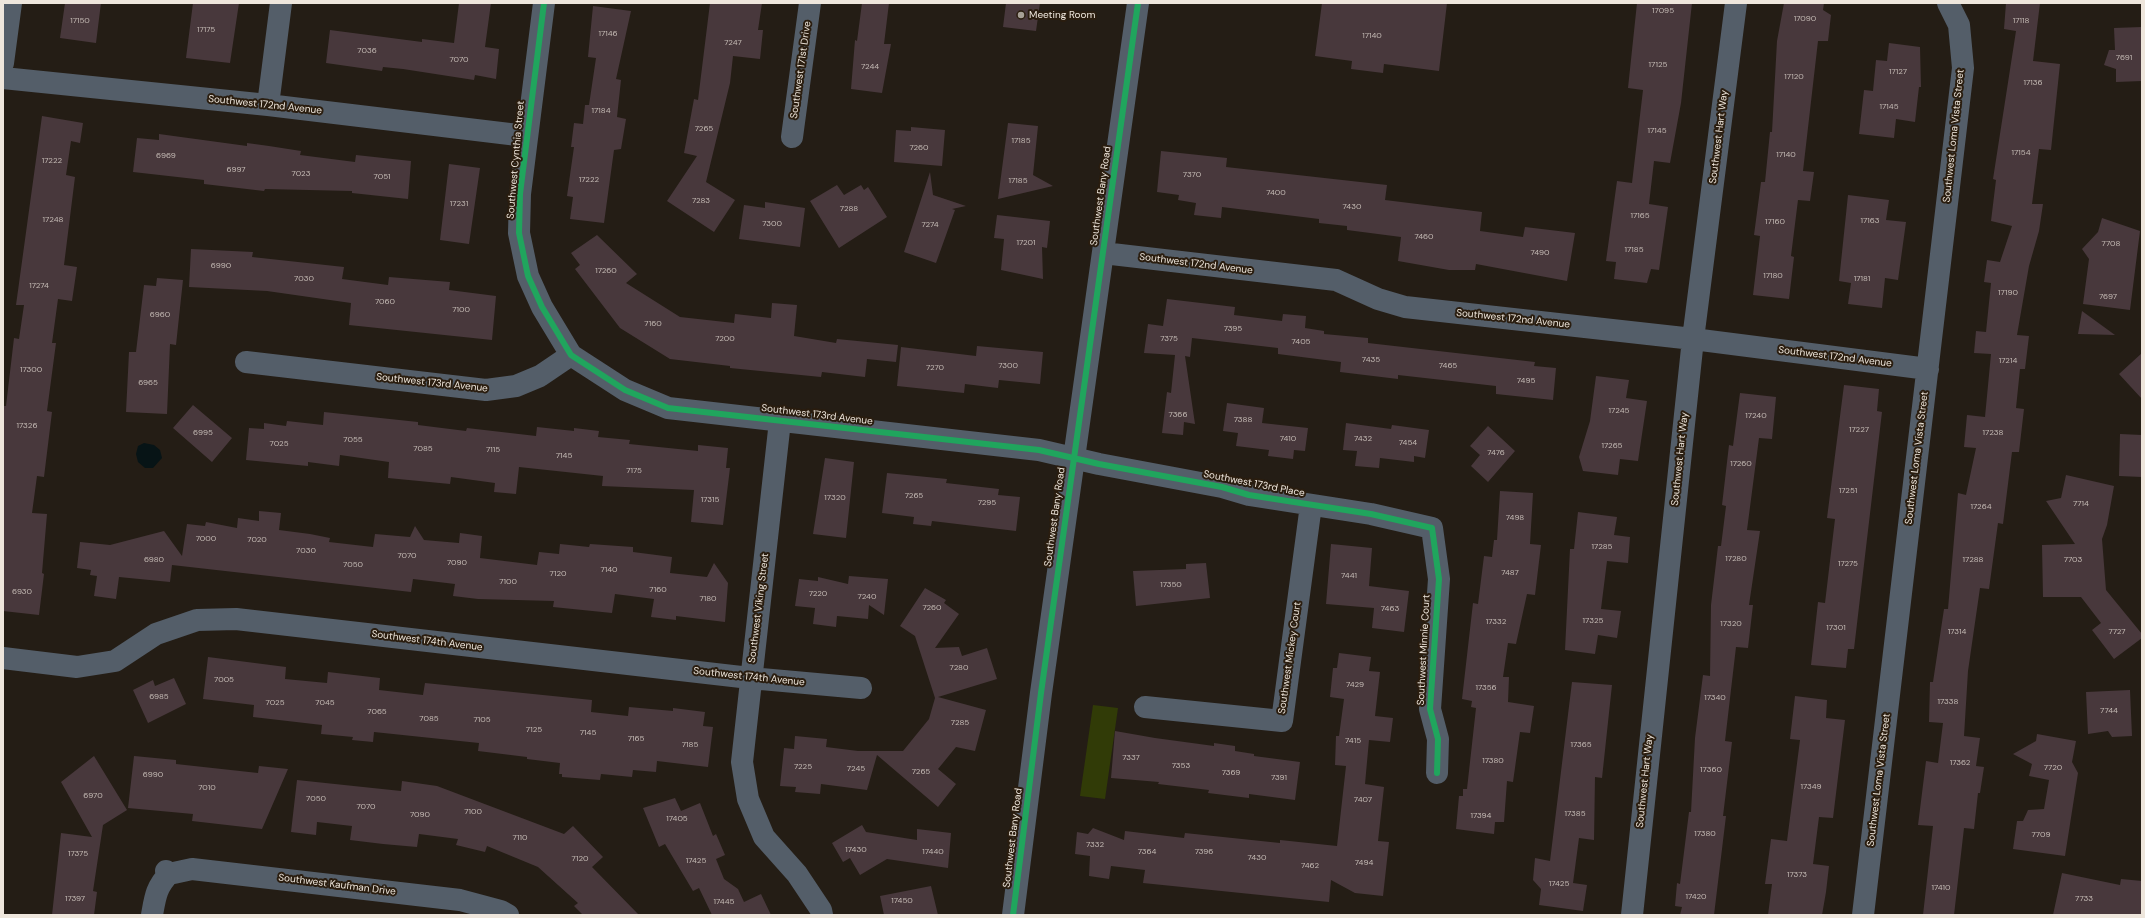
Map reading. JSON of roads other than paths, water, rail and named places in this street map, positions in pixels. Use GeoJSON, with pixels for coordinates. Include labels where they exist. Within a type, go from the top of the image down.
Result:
{"type":"FeatureCollection","features":[{"type":"Feature","properties":{"kind":"street"},"geometry":{"type":"LineString","coordinates":[[3,63],[11,3]]}},
{"type":"Feature","properties":{"kind":"street"},"geometry":{"type":"LineString","coordinates":[[268,105],[281,3]]}},
{"type":"Feature","properties":{"kind":"street","name":"Southwest Cynthia Street"},"geometry":{"type":"LineString","coordinates":[[544,3],[526,136],[520,194],[519,234],[528,276],[539,301],[571,355]]}},
{"type":"Feature","properties":{"kind":"street","name":"Southwest 171st Drive"},"geometry":{"type":"LineString","coordinates":[[792,137],[810,3]]}},
{"type":"Feature","properties":{"kind":"street","name":"Southwest Bany Road"},"geometry":{"type":"LineString","coordinates":[[1013,915],[1073,457],[1138,3]]}},
{"type":"Feature","properties":{"kind":"street","name":"Southwest Hart Way"},"geometry":{"type":"LineString","coordinates":[[1632,915],[1693,339],[1736,3]]}},
{"type":"Feature","properties":{"kind":"street","name":"Southwest Loma Vista Street"},"geometry":{"type":"LineString","coordinates":[[1863,915],[1963,68],[1960,24],[1948,3]]}},
{"type":"Feature","properties":{"kind":"street","name":"Southwest 172nd Avenue"},"geometry":{"type":"LineString","coordinates":[[3,78],[268,105],[526,136]]}},
{"type":"Feature","properties":{"kind":"street","name":"Southwest 172nd Avenue"},"geometry":{"type":"LineString","coordinates":[[1102,253],[1336,280],[1378,299],[1405,307],[1693,339],[1928,369]]}},
{"type":"Feature","properties":{"kind":"street","name":"Southwest 173rd Avenue"},"geometry":{"type":"LineString","coordinates":[[246,362],[486,390],[516,386],[540,376],[571,355],[625,390],[668,408],[1039,450],[1073,457]]}},
{"type":"Feature","properties":{"kind":"street","name":"Southwest Viking Street"},"geometry":{"type":"LineString","coordinates":[[780,421],[750,678],[742,762],[748,799],[764,837],[797,874],[821,910],[822,915]]}},
{"type":"Feature","properties":{"kind":"street","name":"Southwest 173rd Place"},"geometry":{"type":"LineString","coordinates":[[1073,457],[1099,464],[1222,487],[1249,495],[1371,514],[1432,528]]}},
{"type":"Feature","properties":{"kind":"street","name":"Southwest Mickey Court"},"geometry":{"type":"LineString","coordinates":[[1145,707],[1282,721],[1311,505]]}},
{"type":"Feature","properties":{"kind":"street","name":"Southwest Minnie Court"},"geometry":{"type":"LineString","coordinates":[[1432,528],[1439,579],[1430,709],[1438,739],[1437,773]]}},
{"type":"Feature","properties":{"kind":"street","name":"Southwest 174th Avenue"},"geometry":{"type":"LineString","coordinates":[[3,658],[77,667],[115,660],[156,634],[197,620],[236,619],[750,678],[860,688]]}},
{"type":"Feature","properties":{"kind":"street","name":"Southwest Kaufman Drive"},"geometry":{"type":"LineString","coordinates":[[152,915],[156,890],[167,873],[192,868],[444,898],[474,903],[501,911],[508,915]]}},
{"type":"Feature","properties":{"kind":"place","name":"Meeting Room"},"geometry":{"type":"Point","coordinates":[1021,15]}}]}
